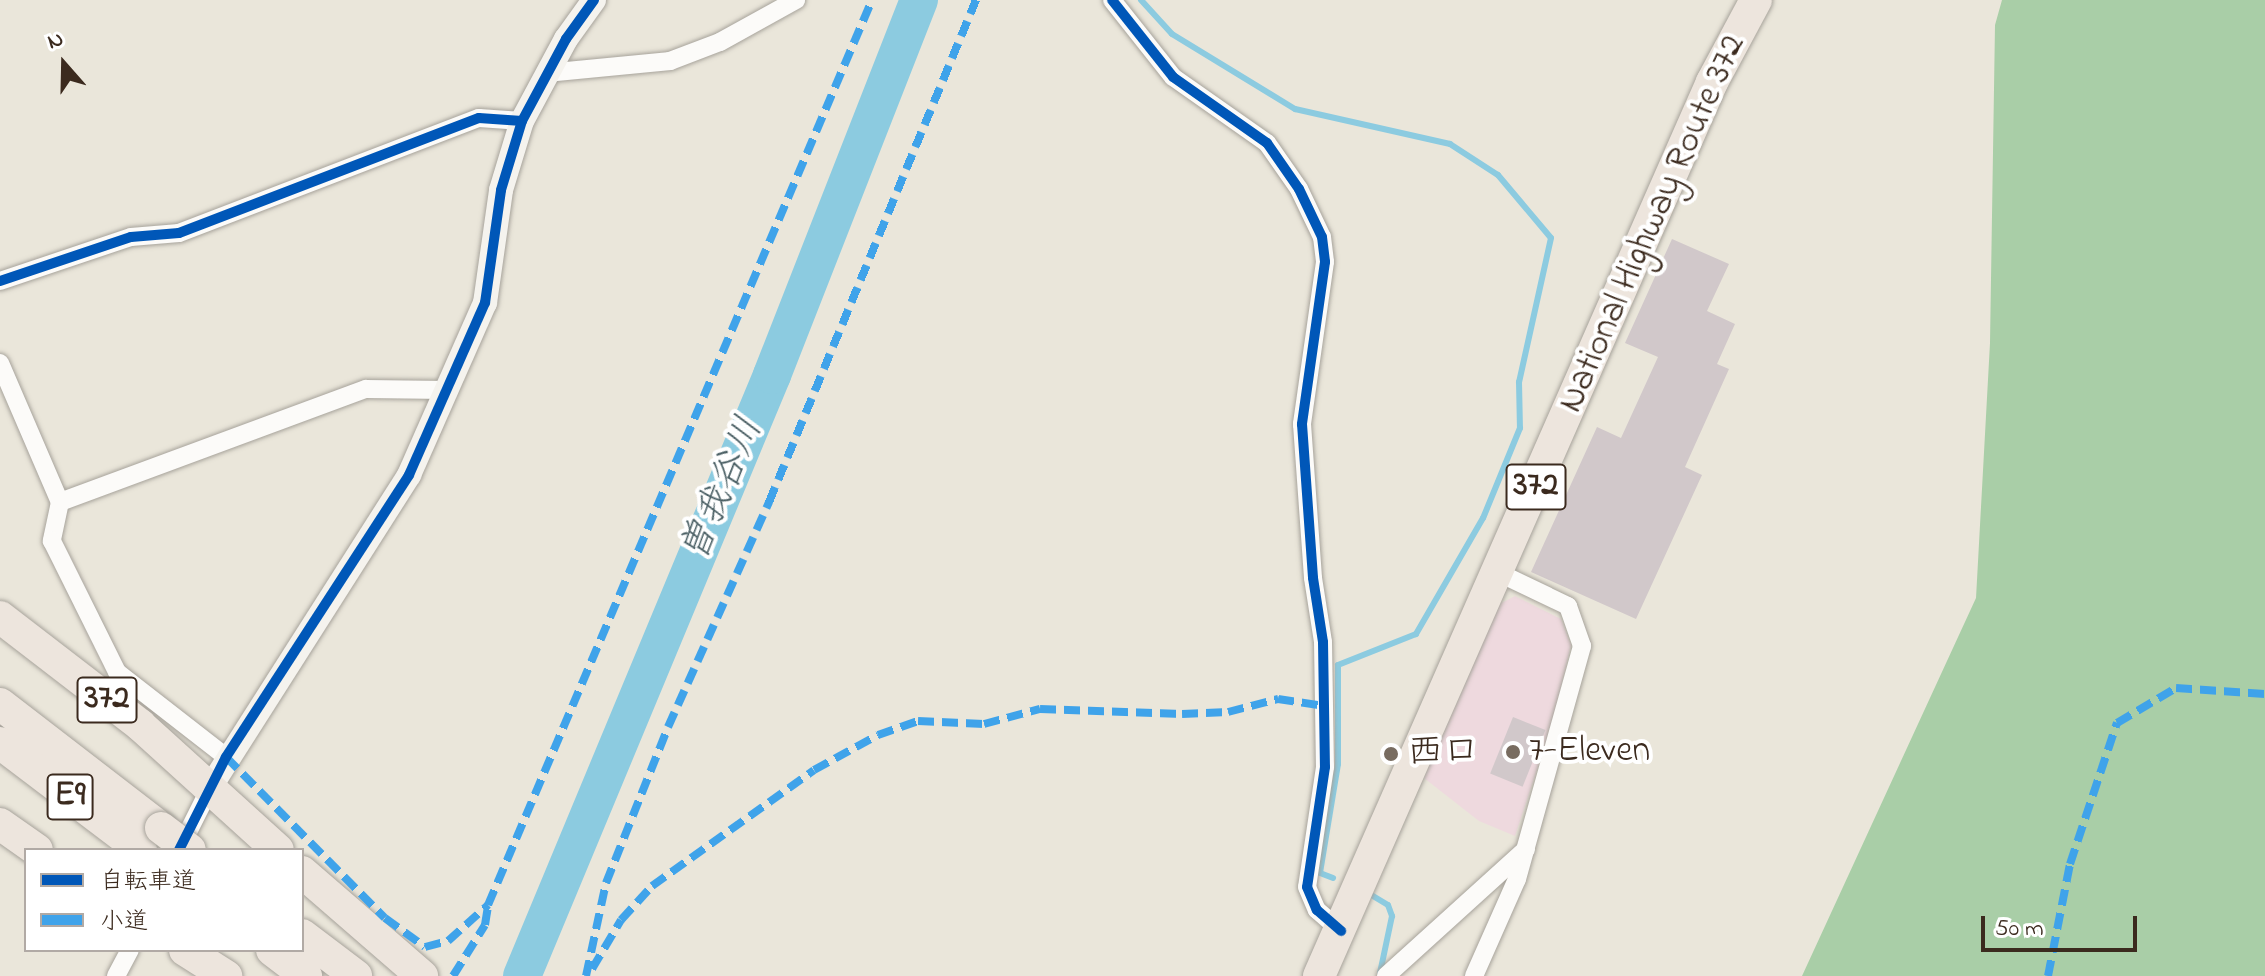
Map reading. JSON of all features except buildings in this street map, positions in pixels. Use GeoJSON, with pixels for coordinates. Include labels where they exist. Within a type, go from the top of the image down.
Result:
{"type":"FeatureCollection","features":[{"type":"Feature","properties":{"kind":"highway","name":"National Highway Route 372"},"geometry":{"type":"LineString","coordinates":[[1319,976],[1712,82],[1756,0]]}},
{"type":"Feature","properties":{"kind":"highway","name":"372"},"geometry":{"type":"LineString","coordinates":[[0,617],[211,786],[276,848]]}},
{"type":"Feature","properties":{"kind":"highway","name":"E9"},"geometry":{"type":"LineString","coordinates":[[0,704],[160,843]]}},
{"type":"Feature","properties":{"kind":"highway","name":"E9"},"geometry":{"type":"LineString","coordinates":[[0,743],[160,843],[181,848]]}},
{"type":"Feature","properties":{"kind":"highway"},"geometry":{"type":"LineString","coordinates":[[0,824],[34,848]]}},
{"type":"Feature","properties":{"kind":"highway"},"geometry":{"type":"LineString","coordinates":[[304,874],[422,976]]}},
{"type":"Feature","properties":{"kind":"highway"},"geometry":{"type":"LineString","coordinates":[[304,937],[356,976]]}},
{"type":"Feature","properties":{"kind":"highway"},"geometry":{"type":"LineString","coordinates":[[275,952],[306,976]]}},
{"type":"Feature","properties":{"kind":"street"},"geometry":{"type":"LineString","coordinates":[[160,843],[211,786],[226,757],[409,475],[485,303],[501,190],[522,121],[546,73],[594,0]]}},
{"type":"Feature","properties":{"kind":"street"},"geometry":{"type":"LineString","coordinates":[[546,73],[670,61],[720,42],[796,0]]}},
{"type":"Feature","properties":{"kind":"street"},"geometry":{"type":"LineString","coordinates":[[1112,0],[1173,77],[1267,143],[1299,189],[1322,237],[1325,262],[1302,424],[1313,578],[1323,642],[1325,767],[1307,887],[1317,910],[1341,931]]}},
{"type":"Feature","properties":{"kind":"street"},"geometry":{"type":"LineString","coordinates":[[0,281],[131,237],[179,233],[479,118],[522,121]]}},
{"type":"Feature","properties":{"kind":"street"},"geometry":{"type":"LineString","coordinates":[[0,363],[60,502],[52,541],[117,672],[226,757]]}},
{"type":"Feature","properties":{"kind":"street"},"geometry":{"type":"LineString","coordinates":[[60,502],[366,389],[447,390]]}},
{"type":"Feature","properties":{"kind":"street"},"geometry":{"type":"LineString","coordinates":[[1474,976],[1526,849],[1582,646],[1568,606],[1497,572]]}},
{"type":"Feature","properties":{"kind":"street"},"geometry":{"type":"LineString","coordinates":[[1386,976],[1526,849]]}},
{"type":"Feature","properties":{"kind":"street"},"geometry":{"type":"LineString","coordinates":[[116,976],[129,952]]}},
{"type":"Feature","properties":{"kind":"shaded area"},"geometry":{"type":"Polygon","coordinates":[[[1515,596],[1561,619],[1571,645],[1552,725],[1515,836],[1479,821],[1424,778],[1500,604],[1515,596]]]}},
{"type":"Feature","properties":{"kind":"green space"},"geometry":{"type":"Polygon","coordinates":[[[2002,0],[2265,0],[2265,976],[1802,976],[1976,598],[1990,343],[1995,25],[2002,0]]]}},
{"type":"Feature","properties":{"kind":"waterway","name":"曽我谷川"},"geometry":{"type":"LineString","coordinates":[[522,976],[772,375],[919,0]]}},
{"type":"Feature","properties":{"kind":"waterway"},"geometry":{"type":"LineString","coordinates":[[1141,0],[1172,34],[1295,109],[1450,144],[1498,175],[1551,238],[1519,382],[1520,428],[1483,518],[1416,634],[1338,665],[1338,764],[1320,873],[1333,878]]}},
{"type":"Feature","properties":{"kind":"waterway"},"geometry":{"type":"LineString","coordinates":[[1373,896],[1388,905],[1392,916],[1380,973]]}},
{"type":"Feature","properties":{"kind":"marked path"},"geometry":{"type":"LineString","coordinates":[[226,757],[385,918],[425,947],[448,941],[488,905],[872,0]]}},
{"type":"Feature","properties":{"kind":"marked path"},"geometry":{"type":"LineString","coordinates":[[586,976],[606,883],[668,727],[769,502],[976,0]]}},
{"type":"Feature","properties":{"kind":"marked path"},"geometry":{"type":"LineString","coordinates":[[2048,976],[2070,864],[2117,723],[2176,688],[2265,694]]}},
{"type":"Feature","properties":{"kind":"marked path"},"geometry":{"type":"LineString","coordinates":[[592,969],[621,920],[652,886],[814,770],[878,735],[918,721],[984,724],[1040,709],[1182,714],[1228,712],[1278,699],[1325,706]]}},
{"type":"Feature","properties":{"kind":"marked path"},"geometry":{"type":"LineString","coordinates":[[453,976],[485,925],[488,905]]}},
{"type":"Feature","properties":{"kind":"cycle path"},"geometry":{"type":"LineString","coordinates":[[180,848],[226,757],[409,475],[485,303],[501,190],[522,121],[566,39],[594,0]]}},
{"type":"Feature","properties":{"kind":"cycle path"},"geometry":{"type":"LineString","coordinates":[[1112,0],[1173,77],[1267,143],[1299,189],[1322,237],[1325,262],[1302,424],[1313,578],[1323,642],[1325,767],[1307,887],[1317,910],[1341,931]]}},
{"type":"Feature","properties":{"kind":"cycle path"},"geometry":{"type":"LineString","coordinates":[[0,281],[131,237],[179,233],[479,118],[522,121]]}},
{"type":"Feature","properties":{"kind":"place","name":"7-Eleven"},"geometry":{"type":"Point","coordinates":[1513,752]}},
{"type":"Feature","properties":{"kind":"place","name":"西口"},"geometry":{"type":"Point","coordinates":[1391,754]}}]}
